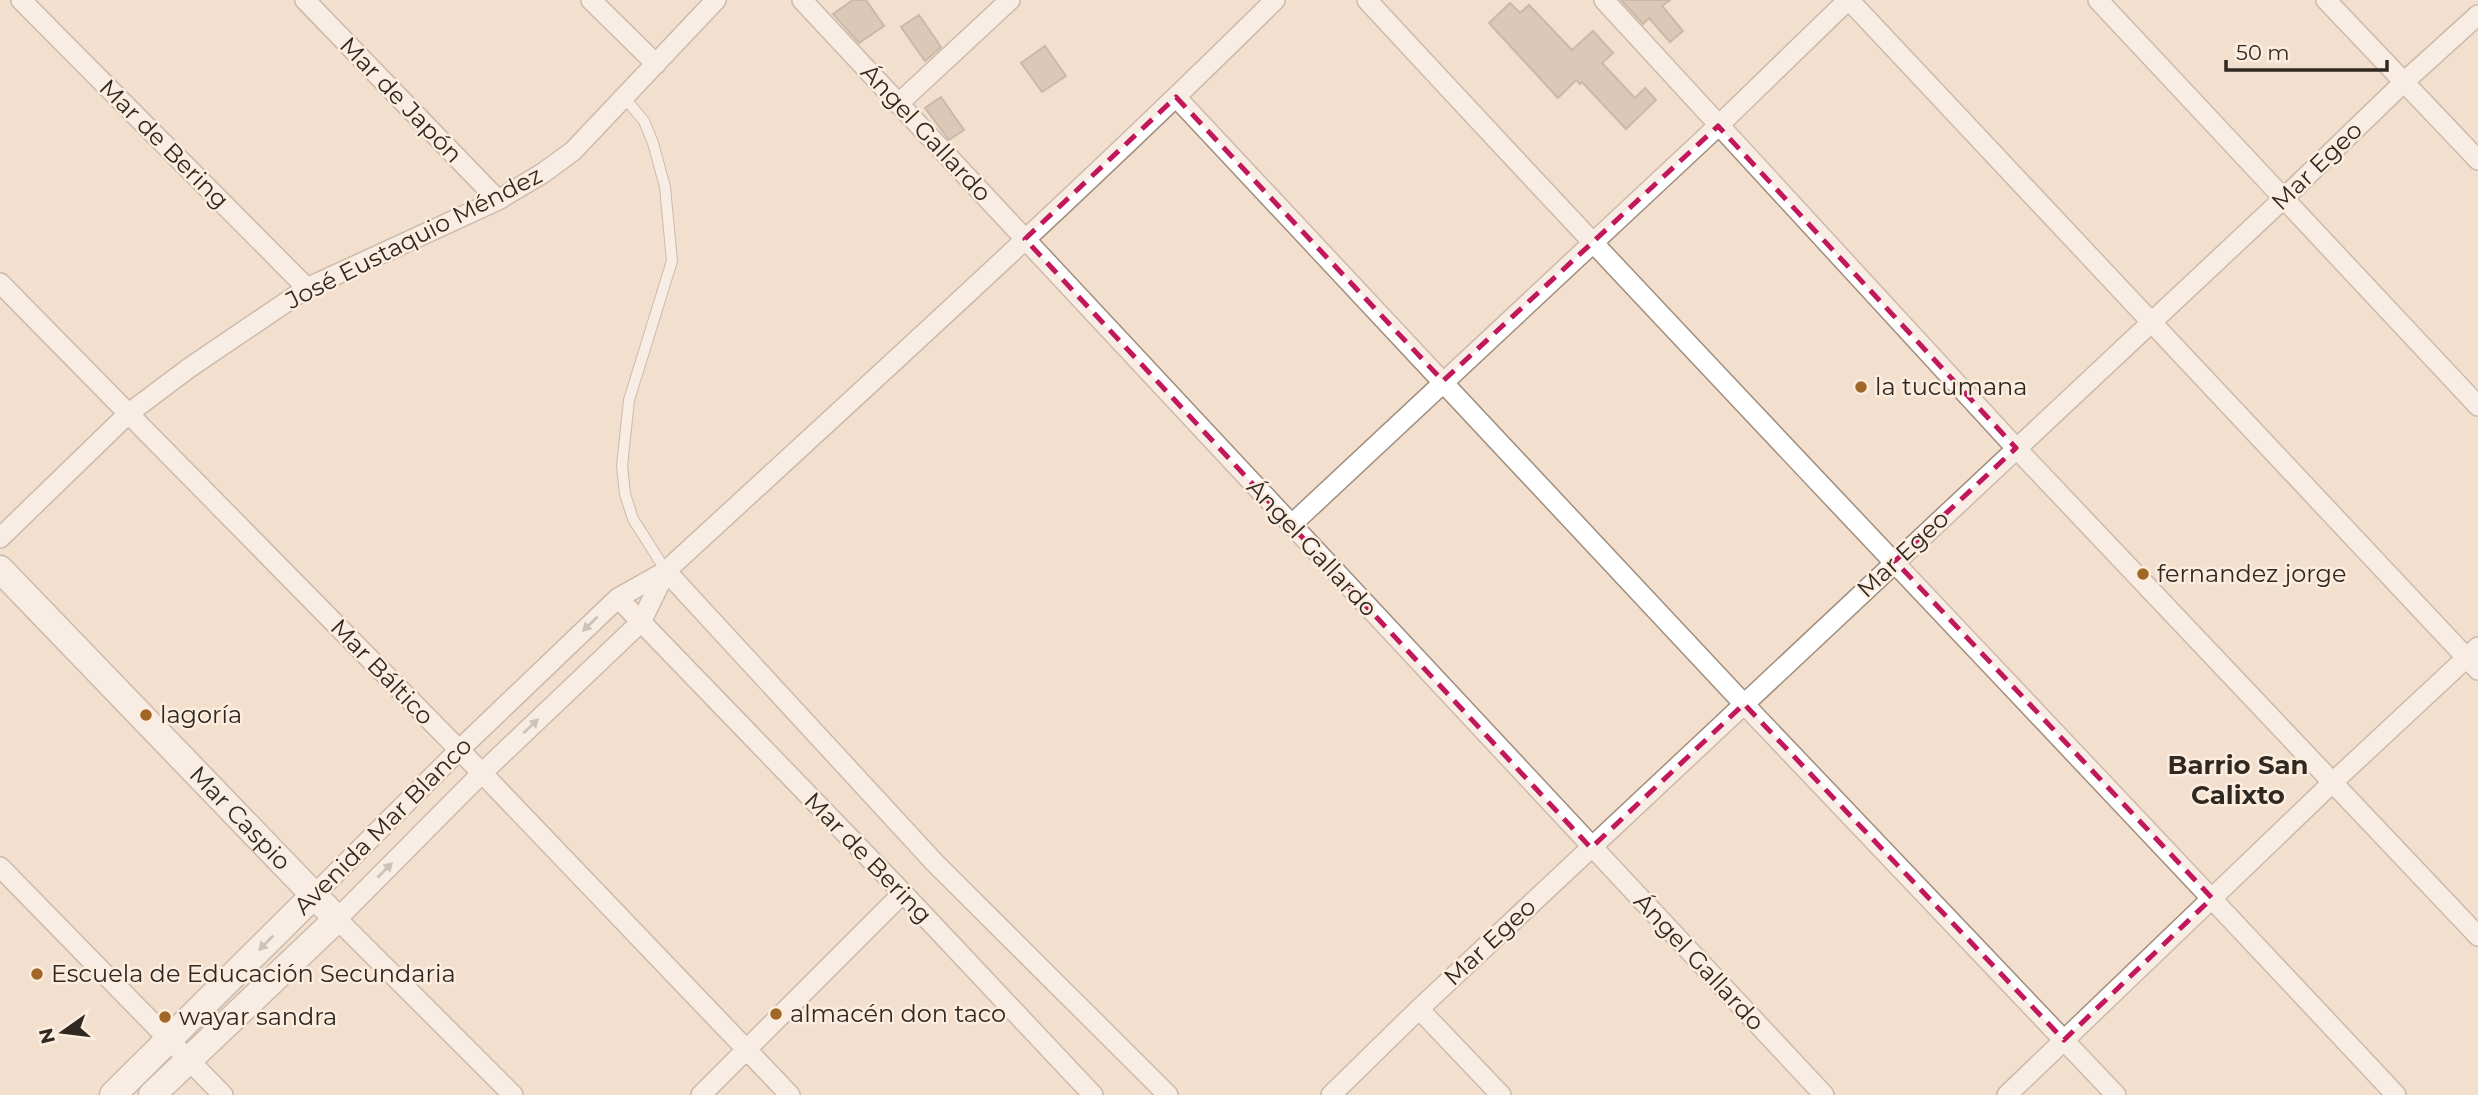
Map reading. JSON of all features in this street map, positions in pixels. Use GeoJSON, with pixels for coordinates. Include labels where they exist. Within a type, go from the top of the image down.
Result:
{"type":"FeatureCollection","features":[{"type":"Feature","properties":{"kind":"street","name":"Mar de Bering"},"geometry":{"type":"LineString","coordinates":[[21,0],[307,288]]}},
{"type":"Feature","properties":{"kind":"street","name":"Mar de Japón"},"geometry":{"type":"LineString","coordinates":[[305,0],[498,200]]}},
{"type":"Feature","properties":{"kind":"street"},"geometry":{"type":"LineString","coordinates":[[592,0],[656,64]]}},
{"type":"Feature","properties":{"kind":"street","name":"José Eustaquio Méndez"},"geometry":{"type":"LineString","coordinates":[[0,538],[129,413],[189,368],[307,288],[498,200],[573,151],[716,0]]}},
{"type":"Feature","properties":{"kind":"street","name":"Ángel Gallardo"},"geometry":{"type":"LineString","coordinates":[[802,0],[1824,1095]]}},
{"type":"Feature","properties":{"kind":"street"},"geometry":{"type":"LineString","coordinates":[[898,104],[1010,0]]}},
{"type":"Feature","properties":{"kind":"street"},"geometry":{"type":"LineString","coordinates":[[641,622],[666,571],[1026,240],[1275,0]]}},
{"type":"Feature","properties":{"kind":"street"},"geometry":{"type":"LineString","coordinates":[[1367,0],[1591,242],[1895,561],[2396,1095]]}},
{"type":"Feature","properties":{"kind":"street"},"geometry":{"type":"LineString","coordinates":[[1604,0],[2016,448],[2478,936]]}},
{"type":"Feature","properties":{"kind":"street"},"geometry":{"type":"LineString","coordinates":[[1291,525],[1718,126],[1848,0],[2474,658],[2332,783],[2007,1095]]}},
{"type":"Feature","properties":{"kind":"street"},"geometry":{"type":"LineString","coordinates":[[2098,0],[2478,406]]}},
{"type":"Feature","properties":{"kind":"street"},"geometry":{"type":"LineString","coordinates":[[2326,0],[2478,160]]}},
{"type":"Feature","properties":{"kind":"street","name":"Mar Egeo"},"geometry":{"type":"LineString","coordinates":[[1331,1095],[1419,1009],[2478,15]]}},
{"type":"Feature","properties":{"kind":"street"},"geometry":{"type":"LineString","coordinates":[[1177,97],[1744,704],[2116,1095]]}},
{"type":"Feature","properties":{"kind":"street","name":"Mar Báltico"},"geometry":{"type":"LineString","coordinates":[[0,283],[482,773],[790,1095]]}},
{"type":"Feature","properties":{"kind":"street","name":"Mar Caspio"},"geometry":{"type":"LineString","coordinates":[[0,569],[337,919],[513,1095]]}},
{"type":"Feature","properties":{"kind":"street"},"geometry":{"type":"LineString","coordinates":[[666,571],[935,863],[1168,1095]]}},
{"type":"Feature","properties":{"kind":"street","name":"Avenida Mar Blanco"},"geometry":{"type":"LineString","coordinates":[[113,1095],[459,750],[618,598],[666,571]]}},
{"type":"Feature","properties":{"kind":"street","name":"Mar de Bering"},"geometry":{"type":"LineString","coordinates":[[618,598],[903,893],[1093,1095]]}},
{"type":"Feature","properties":{"kind":"street","name":"Avenida Mar Blanco"},"geometry":{"type":"LineString","coordinates":[[152,1095],[337,919],[482,773],[641,622]]}},
{"type":"Feature","properties":{"kind":"street"},"geometry":{"type":"LineString","coordinates":[[0,867],[223,1095]]}},
{"type":"Feature","properties":{"kind":"street"},"geometry":{"type":"LineString","coordinates":[[701,1095],[903,893]]}},
{"type":"Feature","properties":{"kind":"street"},"geometry":{"type":"LineString","coordinates":[[1419,1009],[1501,1095]]}},
{"type":"Feature","properties":{"kind":"lane"},"geometry":{"type":"LineString","coordinates":[[624,97],[643,121],[653,143],[665,187],[672,261],[629,400],[622,466],[625,494],[634,519],[666,571]]}},
{"type":"Feature","properties":{"kind":"highlighted area"},"geometry":{"type":"Polygon","coordinates":[[[1176,97],[1443,381],[1718,126],[2016,448],[1895,561],[2212,898],[2064,1040],[1744,704],[1591,848],[1025,239],[1176,97]]]}},
{"type":"Feature","properties":{"kind":"building"},"geometry":{"type":"Polygon","coordinates":[[[853,0],[866,0],[884,26],[859,43],[833,14],[853,0]]]}},
{"type":"Feature","properties":{"kind":"building"},"geometry":{"type":"Polygon","coordinates":[[[1621,0],[1670,0],[1662,6],[1683,31],[1670,42],[1649,18],[1643,24],[1621,0]]]}},
{"type":"Feature","properties":{"kind":"building"},"geometry":{"type":"Polygon","coordinates":[[[1510,3],[1520,13],[1529,5],[1572,50],[1593,31],[1613,53],[1602,63],[1635,98],[1645,88],[1656,100],[1626,129],[1582,82],[1580,84],[1576,80],[1558,98],[1489,23],[1510,3]]]}},
{"type":"Feature","properties":{"kind":"building"},"geometry":{"type":"Polygon","coordinates":[[[919,15],[941,47],[925,61],[901,27],[919,15]]]}},
{"type":"Feature","properties":{"kind":"building"},"geometry":{"type":"Polygon","coordinates":[[[1045,46],[1066,76],[1042,92],[1021,63],[1045,46]]]}},
{"type":"Feature","properties":{"kind":"building"},"geometry":{"type":"Polygon","coordinates":[[[941,97],[964,130],[949,140],[925,108],[941,97]]]}},
{"type":"Feature","properties":{"kind":"place","name":"la tucumana"},"geometry":{"type":"Point","coordinates":[1861,387]}},
{"type":"Feature","properties":{"kind":"place","name":"fernandez jorge"},"geometry":{"type":"Point","coordinates":[2143,574]}},
{"type":"Feature","properties":{"kind":"place","name":"lagoría"},"geometry":{"type":"Point","coordinates":[146,715]}},
{"type":"Feature","properties":{"kind":"place","name":"Escuela de Educación Secundaria"},"geometry":{"type":"Point","coordinates":[37,974]}},
{"type":"Feature","properties":{"kind":"place","name":"almacén don taco"},"geometry":{"type":"Point","coordinates":[776,1014]}},
{"type":"Feature","properties":{"kind":"place","name":"wayar sandra"},"geometry":{"type":"Point","coordinates":[165,1017]}},
{"type":"Feature","properties":{"kind":"district","name":"Barrio San Calixto"},"geometry":{"type":"Point","coordinates":[2238,780]}}]}
